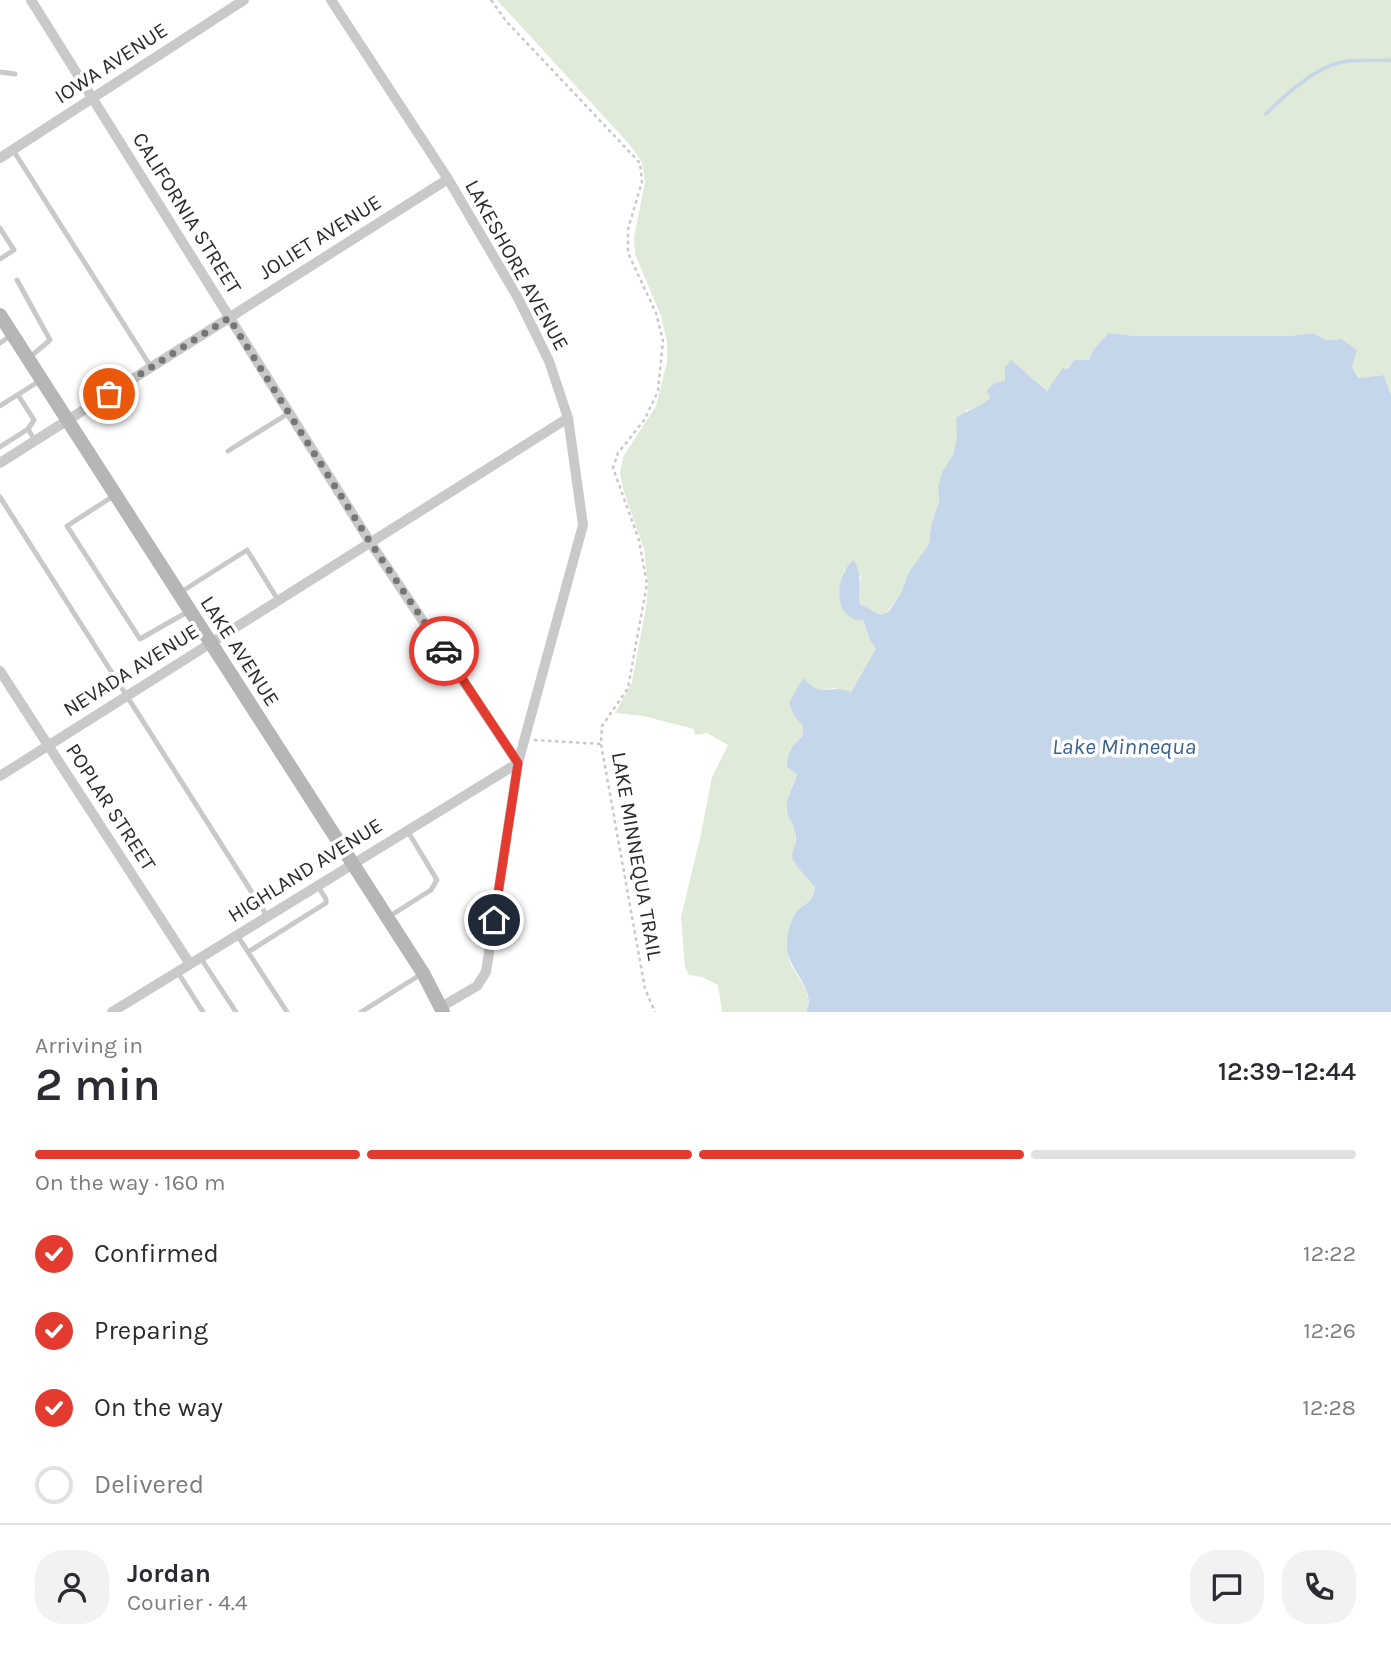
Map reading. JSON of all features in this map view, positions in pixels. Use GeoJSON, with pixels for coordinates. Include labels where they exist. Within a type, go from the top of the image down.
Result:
{"type":"FeatureCollection","features":[{"type":"Feature","properties":{"kind":"main road","name":"LAKE AVENUE"},"geometry":{"type":"LineString","coordinates":[[0,315],[6,339],[27,358],[423,973],[442,1010]]}},
{"type":"Feature","properties":{"kind":"street","name":"CALIFORNIA STREET"},"geometry":{"type":"LineString","coordinates":[[31,0],[370,542],[518,763]]}},
{"type":"Feature","properties":{"kind":"street","name":"IOWA AVENUE"},"geometry":{"type":"LineString","coordinates":[[0,158],[244,0]]}},
{"type":"Feature","properties":{"kind":"street","name":"LAKESHORE AVENUE"},"geometry":{"type":"LineString","coordinates":[[331,0],[448,179],[518,298],[549,361],[568,418],[583,525],[518,763],[486,972],[477,986],[442,1010]]}},
{"type":"Feature","properties":{"kind":"street","name":"JOLIET AVENUE"},"geometry":{"type":"LineString","coordinates":[[0,463],[448,179]]}},
{"type":"Feature","properties":{"kind":"street","name":"NEVADA AVENUE"},"geometry":{"type":"LineString","coordinates":[[0,776],[568,418]]}},
{"type":"Feature","properties":{"kind":"street","name":"POPLAR STREET"},"geometry":{"type":"LineString","coordinates":[[0,671],[190,964]]}},
{"type":"Feature","properties":{"kind":"street","name":"HIGHLAND AVENUE"},"geometry":{"type":"LineString","coordinates":[[112,1012],[518,763]]}},
{"type":"Feature","properties":{"kind":"lane"},"geometry":{"type":"LineString","coordinates":[[0,72],[15,74]]}},
{"type":"Feature","properties":{"kind":"lane"},"geometry":{"type":"LineString","coordinates":[[13,150],[151,367]]}},
{"type":"Feature","properties":{"kind":"lane"},"geometry":{"type":"LineString","coordinates":[[0,228],[14,250],[0,259]]}},
{"type":"Feature","properties":{"kind":"lane"},"geometry":{"type":"LineString","coordinates":[[17,279],[50,340],[27,358]]}},
{"type":"Feature","properties":{"kind":"lane"},"geometry":{"type":"LineString","coordinates":[[0,406],[41,380]]}},
{"type":"Feature","properties":{"kind":"lane"},"geometry":{"type":"LineString","coordinates":[[0,447],[28,429],[34,420],[18,395]]}},
{"type":"Feature","properties":{"kind":"lane"},"geometry":{"type":"LineString","coordinates":[[228,451],[289,413]]}},
{"type":"Feature","properties":{"kind":"lane"},"geometry":{"type":"LineString","coordinates":[[28,429],[35,441]]}},
{"type":"Feature","properties":{"kind":"lane"},"geometry":{"type":"LineString","coordinates":[[115,495],[67,526],[140,639],[189,611]]}},
{"type":"Feature","properties":{"kind":"lane"},"geometry":{"type":"LineString","coordinates":[[0,497],[268,916]]}},
{"type":"Feature","properties":{"kind":"lane"},"geometry":{"type":"LineString","coordinates":[[178,594],[247,550],[278,600]]}},
{"type":"Feature","properties":{"kind":"lane"},"geometry":{"type":"LineString","coordinates":[[387,918],[431,890],[437,880],[407,830]]}},
{"type":"Feature","properties":{"kind":"lane"},"geometry":{"type":"LineString","coordinates":[[248,952],[326,903],[317,885]]}},
{"type":"Feature","properties":{"kind":"lane"},"geometry":{"type":"LineString","coordinates":[[237,935],[287,1012]]}},
{"type":"Feature","properties":{"kind":"lane"},"geometry":{"type":"LineString","coordinates":[[201,957],[236,1012]]}},
{"type":"Feature","properties":{"kind":"lane"},"geometry":{"type":"LineString","coordinates":[[177,971],[203,1012]]}},
{"type":"Feature","properties":{"kind":"lane"},"geometry":{"type":"LineString","coordinates":[[361,1012],[423,973]]}},
{"type":"Feature","properties":{"kind":"path","name":"LAKE MINNEQUA TRAIL"},"geometry":{"type":"LineString","coordinates":[[491,0],[506,21],[640,163],[642,182],[628,229],[628,253],[656,313],[663,341],[658,391],[645,419],[618,453],[613,468],[639,540],[647,584],[628,688],[602,726],[601,744],[645,989],[655,1012]]}},
{"type":"Feature","properties":{"kind":"path"},"geometry":{"type":"LineString","coordinates":[[525,739],[601,744]]}},
{"type":"Feature","properties":{"kind":"green space"},"geometry":{"type":"Polygon","coordinates":[[[497,0],[1391,0],[1391,395],[1384,375],[1360,378],[1352,367],[1341,339],[1328,340],[1313,333],[1290,336],[1135,336],[1110,333],[1093,350],[1089,360],[1074,360],[1047,391],[1029,375],[1005,381],[982,407],[966,410],[953,455],[942,472],[938,487],[939,502],[931,525],[929,544],[888,611],[881,615],[860,604],[858,593],[861,577],[844,569],[841,594],[844,608],[854,617],[863,620],[876,648],[873,655],[851,692],[833,688],[819,691],[813,689],[795,717],[803,726],[797,774],[786,810],[796,830],[794,863],[815,886],[810,900],[796,912],[791,922],[787,951],[790,963],[806,990],[806,1012],[722,1012],[718,985],[702,977],[689,975],[685,967],[681,917],[712,777],[728,745],[707,733],[695,735],[694,729],[643,716],[615,713],[632,682],[648,586],[644,549],[620,474],[623,457],[656,406],[667,362],[667,342],[661,316],[635,254],[634,237],[645,182],[642,162],[629,144],[497,0]]]}},
{"type":"Feature","properties":{"kind":"water","name":"Lake Minnequa"},"geometry":{"type":"Polygon","coordinates":[[[1109,333],[1135,336],[1290,336],[1313,333],[1327,340],[1341,339],[1357,350],[1352,367],[1359,378],[1384,375],[1391,395],[1391,1012],[806,1012],[808,996],[789,958],[787,941],[796,912],[810,900],[815,887],[792,857],[796,835],[786,807],[797,774],[787,767],[791,750],[802,737],[803,726],[795,717],[789,703],[803,678],[821,690],[851,692],[876,649],[863,620],[852,618],[842,607],[839,589],[844,572],[854,560],[860,577],[860,604],[881,615],[889,611],[901,593],[909,572],[929,544],[931,525],[939,502],[938,487],[942,472],[953,455],[957,437],[956,418],[990,398],[987,390],[995,383],[1005,381],[1005,367],[1011,360],[1047,391],[1063,368],[1067,369],[1074,360],[1089,360],[1093,350],[1109,333]]]}},
{"type":"Feature","properties":{"kind":"waterway"},"geometry":{"type":"LineString","coordinates":[[1266,114],[1301,83],[1331,65],[1391,60]]}},
{"type":"Feature","properties":{"kind":"way so far"},"geometry":{"type":"LineString","coordinates":[[109,394],[229,318],[370,542],[444,651]]}},
{"type":"Feature","properties":{"kind":"route"},"geometry":{"type":"LineString","coordinates":[[444,651],[518,763],[494,920]]}}]}
